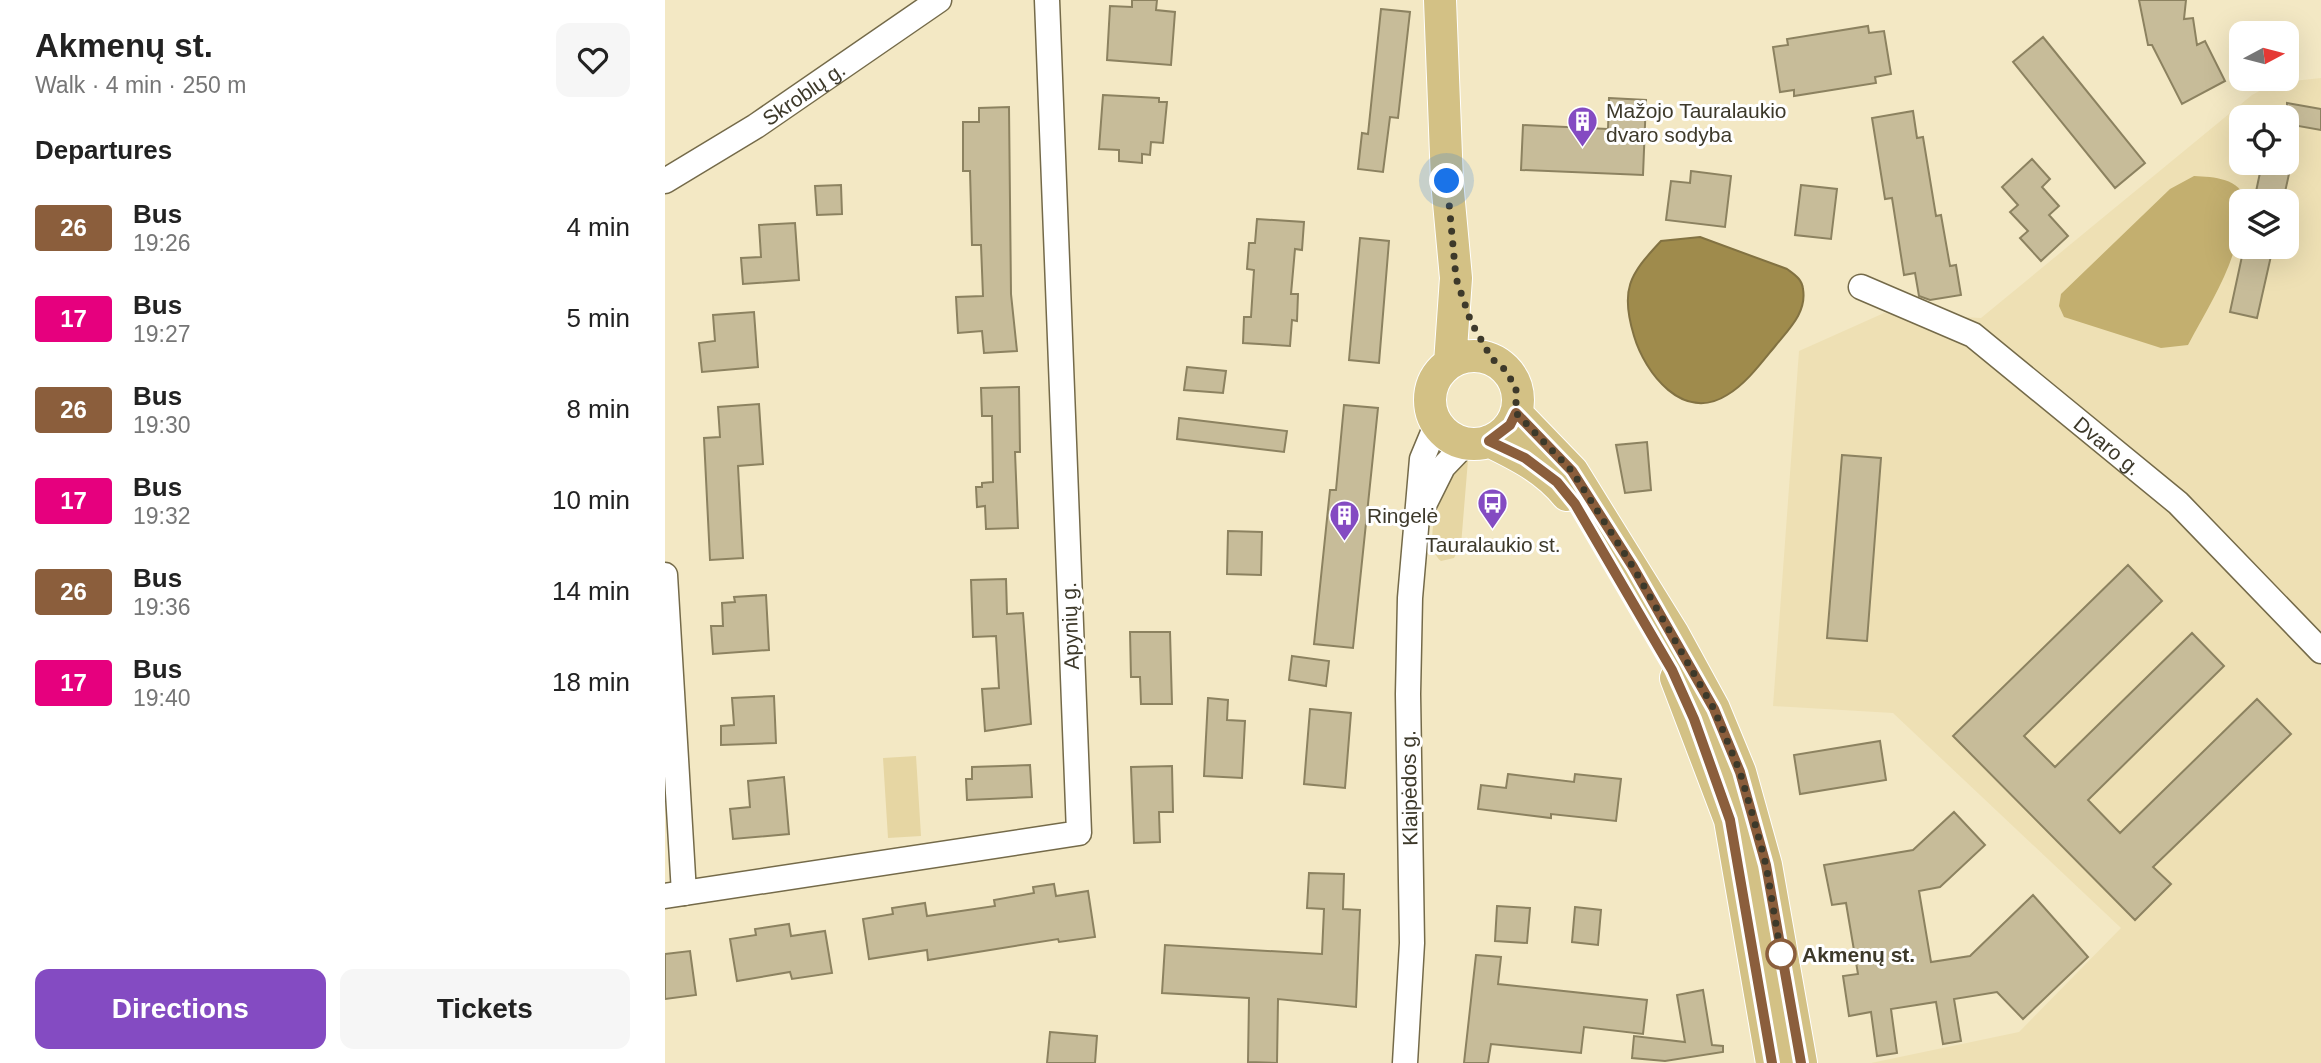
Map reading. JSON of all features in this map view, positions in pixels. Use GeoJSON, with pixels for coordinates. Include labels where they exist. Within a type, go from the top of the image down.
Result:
{"type":"FeatureCollection","features":[{"type":"Feature","properties":{"kind":"main road"},"geometry":{"type":"LineString","coordinates":[[1440,0],[1447,181],[1456,278],[1450,363]]}},
{"type":"Feature","properties":{"kind":"main road"},"geometry":{"type":"LineString","coordinates":[[1456,278],[1471,322],[1492,359],[1502,366],[1516,387],[1516,413],[1510,425],[1477,442]]}},
{"type":"Feature","properties":{"kind":"main road"},"geometry":{"type":"LineString","coordinates":[[1492,359],[1463,357],[1450,363],[1433,383],[1432,410],[1437,423],[1454,439],[1477,442],[1525,458],[1557,482],[1575,504],[1672,670],[1694,719],[1730,820],[1772,1063]]}},
{"type":"Feature","properties":{"kind":"main road"},"geometry":{"type":"LineString","coordinates":[[1516,413],[1572,471],[1627,556],[1714,709],[1740,772],[1766,865],[1801,1063]]}},
{"type":"Feature","properties":{"kind":"street","name":"Skroblų g."},"geometry":{"type":"LineString","coordinates":[[665,180],[756,126],[939,0]]}},
{"type":"Feature","properties":{"kind":"street","name":"Apynių g."},"geometry":{"type":"LineString","coordinates":[[674,895],[1079,833],[1047,0]]}},
{"type":"Feature","properties":{"kind":"street","name":"Dvaro g."},"geometry":{"type":"LineString","coordinates":[[1861,287],[1973,335],[2178,503],[2321,651]]}},
{"type":"Feature","properties":{"kind":"street","name":"Klaipėdos g."},"geometry":{"type":"LineString","coordinates":[[1405,1063],[1412,943],[1408,694],[1410,598],[1422,459],[1437,423]]}},
{"type":"Feature","properties":{"kind":"street","name":"Klaipėdos g."},"geometry":{"type":"LineString","coordinates":[[1419,514],[1444,467],[1477,442]]}},
{"type":"Feature","properties":{"kind":"street"},"geometry":{"type":"LineString","coordinates":[[665,575],[674,895]]}},
{"type":"Feature","properties":{"kind":"shaded area"},"geometry":{"type":"Polygon","coordinates":[[[2321,78],[2321,1063],[1871,1063],[2019,1032],[2121,928],[1893,713],[1773,706],[1799,351],[1884,313],[1981,318],[2229,114],[2229,175],[2299,175],[2299,105],[2240,105],[2259,91],[2299,91],[2299,80],[2321,78]]]}},
{"type":"Feature","properties":{"kind":"shaded area"},"geometry":{"type":"Polygon","coordinates":[[[2194,176],[2225,180],[2239,189],[2229,189],[2229,259],[2232,259],[2188,345],[2161,348],[2064,317],[2059,306],[2061,294],[2170,189],[2194,176]]]}},
{"type":"Feature","properties":{"kind":"shaded area"},"geometry":{"type":"Polygon","coordinates":[[[1700,237],[1787,269],[1801,282],[1804,297],[1800,313],[1791,326],[1747,379],[1727,395],[1711,402],[1695,403],[1668,390],[1647,365],[1634,336],[1628,295],[1630,284],[1641,264],[1661,241],[1700,237]]]}},
{"type":"Feature","properties":{"kind":"shaded area"},"geometry":{"type":"Polygon","coordinates":[[[1468,460],[1461,545],[1454,558],[1441,561],[1435,552],[1432,539],[1437,507],[1451,477],[1459,466],[1468,460]]]}},
{"type":"Feature","properties":{"kind":"shaded area"},"geometry":{"type":"Polygon","coordinates":[[[916,756],[921,836],[888,838],[883,758],[916,756]]]}},
{"type":"Feature","properties":{"kind":"building"},"geometry":{"type":"Polygon","coordinates":[[[1132,0],[1157,0],[1156,10],[1175,12],[1171,65],[1107,60],[1110,6],[1132,7],[1132,0]]]}},
{"type":"Feature","properties":{"kind":"building"},"geometry":{"type":"Polygon","coordinates":[[[2139,0],[2186,0],[2184,19],[2193,18],[2197,45],[2205,41],[2225,81],[2182,104],[2152,45],[2148,45],[2139,0]]]}},
{"type":"Feature","properties":{"kind":"building"},"geometry":{"type":"Polygon","coordinates":[[[1381,9],[1410,12],[1398,118],[1390,117],[1383,172],[1358,169],[1362,133],[1368,134],[1381,9]]]}},
{"type":"Feature","properties":{"kind":"building"},"geometry":{"type":"Polygon","coordinates":[[[1868,26],[1869,33],[1884,31],[1891,74],[1875,77],[1876,83],[1794,96],[1794,90],[1780,92],[1773,47],[1788,45],[1787,39],[1868,26]]]}},
{"type":"Feature","properties":{"kind":"building"},"geometry":{"type":"Polygon","coordinates":[[[2043,37],[2145,163],[2115,188],[2013,62],[2043,37]]]}},
{"type":"Feature","properties":{"kind":"building"},"geometry":{"type":"Polygon","coordinates":[[[1103,95],[1159,98],[1159,102],[1167,102],[1163,143],[1151,142],[1150,155],[1142,154],[1142,163],[1119,161],[1119,150],[1099,149],[1103,95]]]}},
{"type":"Feature","properties":{"kind":"building","name":"Mažojo Tauralaukio dvaro sodyba"},"geometry":{"type":"Polygon","coordinates":[[[1609,98],[1646,100],[1643,175],[1521,170],[1523,125],[1608,129],[1609,98]]]}},
{"type":"Feature","properties":{"kind":"building"},"geometry":{"type":"Polygon","coordinates":[[[2299,105],[2321,109],[2321,130],[2299,126],[2299,105]]]}},
{"type":"Feature","properties":{"kind":"building"},"geometry":{"type":"Polygon","coordinates":[[[1009,107],[1011,294],[1017,351],[984,353],[982,331],[958,333],[956,297],[983,296],[981,245],[972,245],[970,171],[963,171],[963,122],[979,122],[979,108],[1009,107]]]}},
{"type":"Feature","properties":{"kind":"building"},"geometry":{"type":"Polygon","coordinates":[[[1913,111],[1917,138],[1923,137],[1936,216],[1941,215],[1950,266],[1956,265],[1961,295],[1930,300],[1919,296],[1915,273],[1904,275],[1892,198],[1885,199],[1872,118],[1913,111]]]}},
{"type":"Feature","properties":{"kind":"building"},"geometry":{"type":"Polygon","coordinates":[[[2032,159],[2050,179],[2042,187],[2059,206],[2049,215],[2068,236],[2041,261],[2020,238],[2028,231],[2010,212],[2018,205],[2002,187],[2032,159]]]}},
{"type":"Feature","properties":{"kind":"building"},"geometry":{"type":"Polygon","coordinates":[[[1691,171],[1731,176],[1725,227],[1666,220],[1671,181],[1690,183],[1691,171]]]}},
{"type":"Feature","properties":{"kind":"building"},"geometry":{"type":"Polygon","coordinates":[[[2260,175],[2289,175],[2286,189],[2257,189],[2260,175]]]}},
{"type":"Feature","properties":{"kind":"building"},"geometry":{"type":"Polygon","coordinates":[[[841,185],[842,214],[817,215],[815,186],[841,185]]]}},
{"type":"Feature","properties":{"kind":"building"},"geometry":{"type":"Polygon","coordinates":[[[1801,185],[1837,189],[1831,239],[1795,235],[1801,185]]]}},
{"type":"Feature","properties":{"kind":"building"},"geometry":{"type":"Polygon","coordinates":[[[1257,219],[1304,222],[1302,250],[1295,249],[1291,294],[1298,294],[1297,321],[1292,320],[1290,346],[1243,343],[1244,317],[1251,317],[1254,270],[1247,269],[1249,243],[1255,243],[1257,219]]]}},
{"type":"Feature","properties":{"kind":"building"},"geometry":{"type":"Polygon","coordinates":[[[795,223],[799,280],[743,284],[741,258],[761,257],[759,225],[795,223]]]}},
{"type":"Feature","properties":{"kind":"building"},"geometry":{"type":"Polygon","coordinates":[[[1360,238],[1389,241],[1379,363],[1349,360],[1360,238]]]}},
{"type":"Feature","properties":{"kind":"building"},"geometry":{"type":"Polygon","coordinates":[[[2241,259],[2270,259],[2257,318],[2230,312],[2241,259]]]}},
{"type":"Feature","properties":{"kind":"building"},"geometry":{"type":"Polygon","coordinates":[[[754,312],[758,367],[702,372],[699,343],[715,341],[713,315],[754,312]]]}},
{"type":"Feature","properties":{"kind":"building"},"geometry":{"type":"Polygon","coordinates":[[[1187,367],[1226,371],[1223,393],[1184,390],[1187,367]]]}},
{"type":"Feature","properties":{"kind":"building"},"geometry":{"type":"Polygon","coordinates":[[[1019,387],[1020,452],[1015,452],[1018,528],[986,529],[985,506],[977,507],[976,487],[982,487],[982,483],[993,482],[992,416],[982,416],[981,388],[1019,387]]]}},
{"type":"Feature","properties":{"kind":"building"},"geometry":{"type":"Polygon","coordinates":[[[759,404],[763,464],[738,466],[743,558],[710,560],[704,438],[720,437],[718,407],[759,404]]]}},
{"type":"Feature","properties":{"kind":"building","name":"Ringelė"},"geometry":{"type":"Polygon","coordinates":[[[1344,405],[1378,408],[1353,648],[1314,644],[1330,490],[1336,490],[1344,405]]]}},
{"type":"Feature","properties":{"kind":"building"},"geometry":{"type":"Polygon","coordinates":[[[1179,418],[1287,431],[1284,452],[1177,439],[1179,418]]]}},
{"type":"Feature","properties":{"kind":"building"},"geometry":{"type":"Polygon","coordinates":[[[1647,442],[1651,490],[1625,493],[1616,445],[1647,442]]]}},
{"type":"Feature","properties":{"kind":"building"},"geometry":{"type":"Polygon","coordinates":[[[1842,455],[1881,458],[1867,641],[1827,638],[1842,455]]]}},
{"type":"Feature","properties":{"kind":"building"},"geometry":{"type":"Polygon","coordinates":[[[1228,531],[1262,532],[1261,575],[1227,574],[1228,531]]]}},
{"type":"Feature","properties":{"kind":"building"},"geometry":{"type":"Polygon","coordinates":[[[2128,565],[2162,601],[2024,736],[2055,767],[2192,633],[2224,666],[2088,800],[2120,833],[2257,699],[2291,734],[2153,867],[2171,884],[2135,920],[1953,736],[2128,565]]]}},
{"type":"Feature","properties":{"kind":"building"},"geometry":{"type":"Polygon","coordinates":[[[1006,579],[1007,614],[1023,613],[1031,724],[985,731],[982,689],[999,688],[996,636],[973,637],[971,580],[1006,579]]]}},
{"type":"Feature","properties":{"kind":"building"},"geometry":{"type":"Polygon","coordinates":[[[766,595],[769,650],[713,654],[711,626],[723,626],[722,603],[735,602],[734,597],[766,595]]]}},
{"type":"Feature","properties":{"kind":"building"},"geometry":{"type":"Polygon","coordinates":[[[1130,632],[1170,632],[1172,704],[1141,704],[1140,677],[1131,677],[1130,632]]]}},
{"type":"Feature","properties":{"kind":"building"},"geometry":{"type":"Polygon","coordinates":[[[1292,656],[1329,661],[1326,686],[1289,680],[1292,656]]]}},
{"type":"Feature","properties":{"kind":"building"},"geometry":{"type":"Polygon","coordinates":[[[774,696],[776,743],[721,745],[721,726],[734,725],[732,698],[774,696]]]}},
{"type":"Feature","properties":{"kind":"building"},"geometry":{"type":"Polygon","coordinates":[[[1208,698],[1228,700],[1227,720],[1245,721],[1242,778],[1204,776],[1208,698]]]}},
{"type":"Feature","properties":{"kind":"building"},"geometry":{"type":"Polygon","coordinates":[[[1310,709],[1351,713],[1345,788],[1304,784],[1310,709]]]}},
{"type":"Feature","properties":{"kind":"building"},"geometry":{"type":"Polygon","coordinates":[[[1880,741],[1886,780],[1800,794],[1794,755],[1880,741]]]}},
{"type":"Feature","properties":{"kind":"building"},"geometry":{"type":"Polygon","coordinates":[[[1030,765],[1032,797],[967,800],[966,779],[972,779],[972,767],[1030,765]]]}},
{"type":"Feature","properties":{"kind":"building"},"geometry":{"type":"Polygon","coordinates":[[[1172,766],[1173,812],[1159,812],[1160,842],[1134,843],[1131,767],[1172,766]]]}},
{"type":"Feature","properties":{"kind":"building"},"geometry":{"type":"Polygon","coordinates":[[[1508,774],[1574,782],[1575,774],[1621,779],[1616,821],[1551,814],[1551,818],[1478,809],[1481,785],[1506,788],[1508,774]]]}},
{"type":"Feature","properties":{"kind":"building"},"geometry":{"type":"Polygon","coordinates":[[[784,777],[789,834],[733,839],[730,809],[750,807],[748,781],[784,777]]]}},
{"type":"Feature","properties":{"kind":"building"},"geometry":{"type":"Polygon","coordinates":[[[1954,812],[1985,845],[1940,887],[1919,891],[1931,962],[1970,956],[2033,895],[2088,957],[2023,1019],[1997,992],[1954,999],[1961,1041],[1943,1044],[1936,1002],[1891,1009],[1897,1053],[1877,1056],[1871,1012],[1849,1016],[1843,976],[1858,974],[1846,903],[1832,905],[1824,865],[1913,850],[1954,812]]]}},
{"type":"Feature","properties":{"kind":"building"},"geometry":{"type":"Polygon","coordinates":[[[1309,873],[1344,874],[1343,909],[1360,910],[1356,1007],[1278,999],[1277,1063],[1248,1062],[1249,998],[1162,993],[1165,945],[1322,954],[1324,909],[1307,908],[1309,873]]]}},
{"type":"Feature","properties":{"kind":"building"},"geometry":{"type":"Polygon","coordinates":[[[1054,884],[1056,896],[1088,891],[1095,937],[1059,942],[1058,939],[928,960],[927,950],[869,959],[863,919],[893,914],[892,908],[925,903],[927,916],[995,906],[994,900],[1034,893],[1033,887],[1054,884]]]}},
{"type":"Feature","properties":{"kind":"building"},"geometry":{"type":"Polygon","coordinates":[[[1497,906],[1530,908],[1527,943],[1495,941],[1497,906]]]}},
{"type":"Feature","properties":{"kind":"building"},"geometry":{"type":"Polygon","coordinates":[[[1575,907],[1601,910],[1598,945],[1572,942],[1575,907]]]}},
{"type":"Feature","properties":{"kind":"building"},"geometry":{"type":"Polygon","coordinates":[[[789,924],[791,936],[825,931],[832,973],[792,979],[790,972],[737,981],[730,939],[756,935],[755,929],[789,924]]]}},
{"type":"Feature","properties":{"kind":"building"},"geometry":{"type":"Polygon","coordinates":[[[690,951],[696,995],[665,999],[665,954],[690,951]]]}},
{"type":"Feature","properties":{"kind":"building"},"geometry":{"type":"Polygon","coordinates":[[[1476,955],[1501,957],[1498,984],[1647,1000],[1643,1034],[1584,1027],[1581,1053],[1491,1044],[1488,1063],[1464,1063],[1476,955]]]}},
{"type":"Feature","properties":{"kind":"building"},"geometry":{"type":"Polygon","coordinates":[[[1703,990],[1712,1045],[1723,1046],[1723,1052],[1665,1061],[1632,1058],[1634,1036],[1685,1042],[1677,995],[1703,990]]]}},
{"type":"Feature","properties":{"kind":"building"},"geometry":{"type":"Polygon","coordinates":[[[1050,1032],[1097,1036],[1095,1063],[1047,1063],[1050,1032]]]}},
{"type":"Feature","properties":{"kind":"bus line","name":"26"},"geometry":{"type":"LineString","coordinates":[[1772,1063],[1730,820],[1694,719],[1646,621],[1575,504],[1557,482],[1525,458],[1489,441],[1510,425],[1516,413],[1572,471],[1607,522],[1714,709],[1740,772],[1766,865],[1801,1063]]}},
{"type":"Feature","properties":{"kind":"place","name":"Mažojo Tauralaukio dvaro sodyba"},"geometry":{"type":"Point","coordinates":[1583,149]}},
{"type":"Feature","properties":{"kind":"place","name":"Tauralaukio st."},"geometry":{"type":"Point","coordinates":[1493,531]}},
{"type":"Feature","properties":{"kind":"place","name":"Ringelė"},"geometry":{"type":"Point","coordinates":[1344,542]}},
{"type":"Feature","properties":{"kind":"place","name":"Akmenų st."},"geometry":{"type":"Point","coordinates":[1781,954]}},
{"type":"Feature","properties":{"kind":"route"},"geometry":{"type":"LineString","coordinates":[[1447,181],[1456,278],[1471,322],[1492,359],[1510,375],[1516,387],[1516,413],[1572,471],[1607,522],[1714,709],[1740,772],[1754,820],[1766,865],[1783,966],[1781,954]]}}]}
